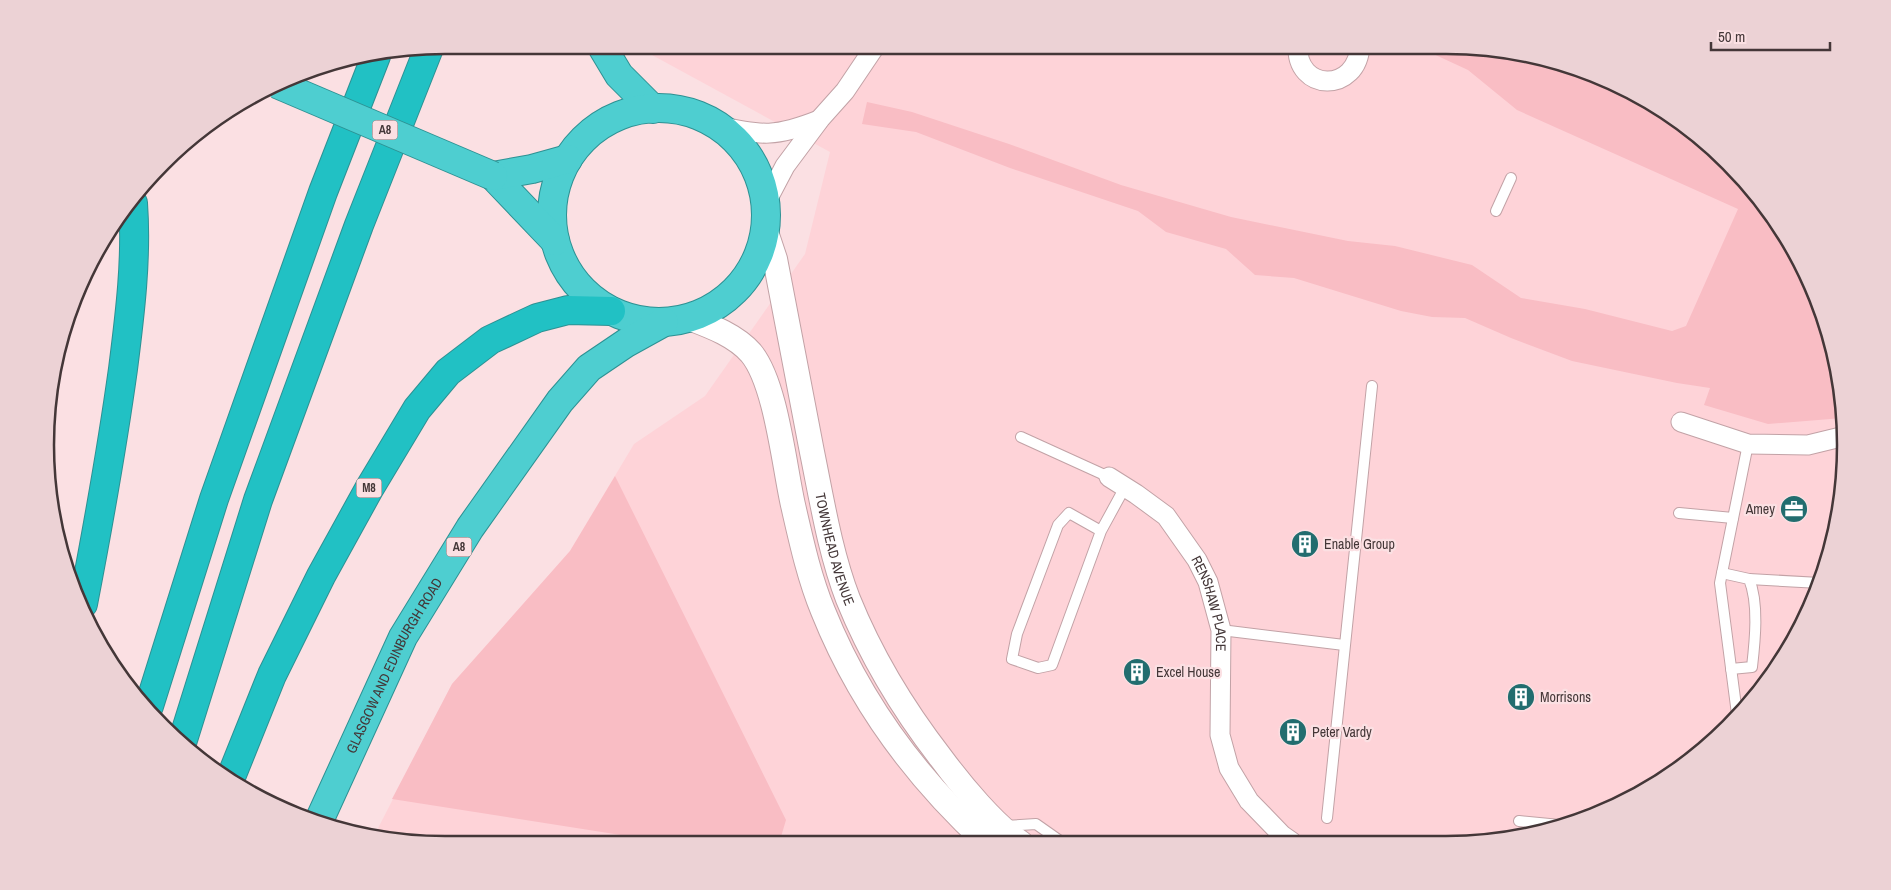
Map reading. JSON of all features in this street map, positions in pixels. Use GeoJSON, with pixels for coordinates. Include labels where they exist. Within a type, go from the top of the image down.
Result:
{"type":"FeatureCollection","features":[{"type":"Feature","properties":{"kind":"highway"},"geometry":{"type":"LineString","coordinates":[[606,54],[619,75],[653,109]]}},
{"type":"Feature","properties":{"kind":"highway"},"geometry":{"type":"LineString","coordinates":[[184,736],[258,500],[359,224],[425,55]]}},
{"type":"Feature","properties":{"kind":"highway"},"geometry":{"type":"LineString","coordinates":[[150,702],[214,499],[323,192],[374,60]]}},
{"type":"Feature","properties":{"kind":"highway","name":"A8"},"geometry":{"type":"LineString","coordinates":[[286,88],[493,176],[555,241]]}},
{"type":"Feature","properties":{"kind":"highway"},"geometry":{"type":"LineString","coordinates":[[676,320],[646,322],[628,318],[611,311],[591,299],[575,282],[563,263],[555,241],[552,220],[553,199],[559,178],[568,159],[581,143],[602,126],[627,114],[653,109],[670,109],[687,112],[703,118],[718,126],[736,141],[750,160],[760,181],[765,217]]}},
{"type":"Feature","properties":{"kind":"highway"},"geometry":{"type":"LineString","coordinates":[[493,176],[532,169],[568,159]]}},
{"type":"Feature","properties":{"kind":"highway"},"geometry":{"type":"LineString","coordinates":[[84,596],[113,445],[129,324],[135,246],[133,209]]}},
{"type":"Feature","properties":{"kind":"highway","name":"GLASGOW AND EDINBURGH ROAD"},"geometry":{"type":"LineString","coordinates":[[321,816],[403,637],[470,528],[560,401],[589,368],[626,343],[676,320],[708,311],[725,299],[740,285],[752,268],[757,256],[765,217]]}},
{"type":"Feature","properties":{"kind":"highway","name":"M8"},"geometry":{"type":"LineString","coordinates":[[233,773],[272,675],[321,576],[369,489],[417,409],[448,372],[490,340],[536,318],[568,310],[611,311]]}},
{"type":"Feature","properties":{"kind":"street"},"geometry":{"type":"LineString","coordinates":[[765,217],[786,166],[820,119],[845,91],[870,54]]}},
{"type":"Feature","properties":{"kind":"street"},"geometry":{"type":"LineString","coordinates":[[1298,54],[1304,69],[1312,77],[1322,81],[1335,81],[1345,77],[1353,70],[1360,54]]}},
{"type":"Feature","properties":{"kind":"street"},"geometry":{"type":"LineString","coordinates":[[718,126],[752,134],[776,134],[796,129],[820,119]]}},
{"type":"Feature","properties":{"kind":"street","name":"TOWNHEAD AVENUE"},"geometry":{"type":"LineString","coordinates":[[765,217],[831,544],[848,598],[870,646],[899,701],[960,783],[994,835]]}},
{"type":"Feature","properties":{"kind":"street","name":"TOWNHEAD AVENUE"},"geometry":{"type":"LineString","coordinates":[[676,320],[730,336],[750,352],[761,369],[772,400],[793,505],[807,562],[822,610],[850,670],[882,724],[922,778],[994,835]]}},
{"type":"Feature","properties":{"kind":"street"},"geometry":{"type":"LineString","coordinates":[[1681,422],[1748,444],[1808,445],[1837,438]]}},
{"type":"Feature","properties":{"kind":"street","name":"RENSHAW PLACE"},"geometry":{"type":"LineString","coordinates":[[1117,482],[1166,516],[1197,560],[1208,582],[1220,630],[1220,735],[1229,768],[1249,801],[1283,836]]}},
{"type":"Feature","properties":{"kind":"lane"},"geometry":{"type":"LineString","coordinates":[[1496,211],[1511,178]]}},
{"type":"Feature","properties":{"kind":"lane"},"geometry":{"type":"LineString","coordinates":[[1327,818],[1372,386]]}},
{"type":"Feature","properties":{"kind":"lane","name":"RENSHAW PLACE"},"geometry":{"type":"LineString","coordinates":[[1021,437],[1117,482]]}},
{"type":"Feature","properties":{"kind":"lane"},"geometry":{"type":"LineString","coordinates":[[1737,707],[1720,583],[1748,444]]}},
{"type":"Feature","properties":{"kind":"lane"},"geometry":{"type":"LineString","coordinates":[[1101,531],[1068,513],[1058,525],[1017,634],[1012,659],[1038,668],[1052,665],[1101,531],[1117,482]]}},
{"type":"Feature","properties":{"kind":"lane"},"geometry":{"type":"LineString","coordinates":[[1679,513],[1732,518]]}},
{"type":"Feature","properties":{"kind":"lane"},"geometry":{"type":"LineString","coordinates":[[1722,573],[1749,578],[1812,582]]}},
{"type":"Feature","properties":{"kind":"lane"},"geometry":{"type":"LineString","coordinates":[[1731,669],[1752,668],[1754,651],[1753,590],[1749,578]]}},
{"type":"Feature","properties":{"kind":"lane"},"geometry":{"type":"LineString","coordinates":[[1220,630],[1344,645]]}},
{"type":"Feature","properties":{"kind":"lane"},"geometry":{"type":"LineString","coordinates":[[1519,821],[1545,824]]}},
{"type":"Feature","properties":{"kind":"lane"},"geometry":{"type":"LineString","coordinates":[[994,835],[1036,824],[1054,836]]}},
{"type":"Feature","properties":{"kind":"shaded area"},"geometry":{"type":"Polygon","coordinates":[[[1433,54],[1472,55],[1522,61],[1547,67],[1593,83],[1642,106],[1684,135],[1723,168],[1771,228],[1797,272],[1824,344],[1830,369],[1836,419],[1768,424],[1704,405],[1710,388],[1572,361],[1465,318],[1432,317],[1401,311],[1294,278],[1255,275],[1226,249],[1166,232],[1138,211],[1010,168],[916,132],[862,124],[867,102],[912,112],[1009,144],[1121,185],[1231,217],[1348,241],[1395,246],[1472,265],[1521,298],[1585,309],[1672,331],[1686,326],[1738,209],[1517,110],[1468,70],[1433,54]]]}},
{"type":"Feature","properties":{"kind":"shaded area"},"geometry":{"type":"Polygon","coordinates":[[[652,55],[1472,55],[1522,61],[1547,67],[1619,94],[1642,106],[1684,135],[1723,168],[1740,187],[1785,249],[1797,272],[1816,319],[1830,369],[1834,394],[1837,445],[1836,471],[1830,521],[1824,546],[1797,618],[1771,662],[1740,703],[1723,722],[1684,755],[1642,784],[1596,806],[1547,823],[1497,833],[1446,836],[445,836],[377,830],[452,684],[570,551],[634,444],[705,396],[805,254],[830,152],[652,55]]]}},
{"type":"Feature","properties":{"kind":"shaded area"},"geometry":{"type":"Polygon","coordinates":[[[615,476],[786,820],[781,836],[627,836],[392,799],[452,684],[570,551],[615,476]]]}},
{"type":"Feature","properties":{"kind":"place","name":"Amey"},"geometry":{"type":"Point","coordinates":[1794,509]}},
{"type":"Feature","properties":{"kind":"place","name":"Enable Group"},"geometry":{"type":"Point","coordinates":[1305,544]}},
{"type":"Feature","properties":{"kind":"place","name":"Excel House"},"geometry":{"type":"Point","coordinates":[1137,672]}},
{"type":"Feature","properties":{"kind":"place","name":"Morrisons"},"geometry":{"type":"Point","coordinates":[1521,697]}},
{"type":"Feature","properties":{"kind":"place","name":"Peter Vardy"},"geometry":{"type":"Point","coordinates":[1293,732]}}]}
